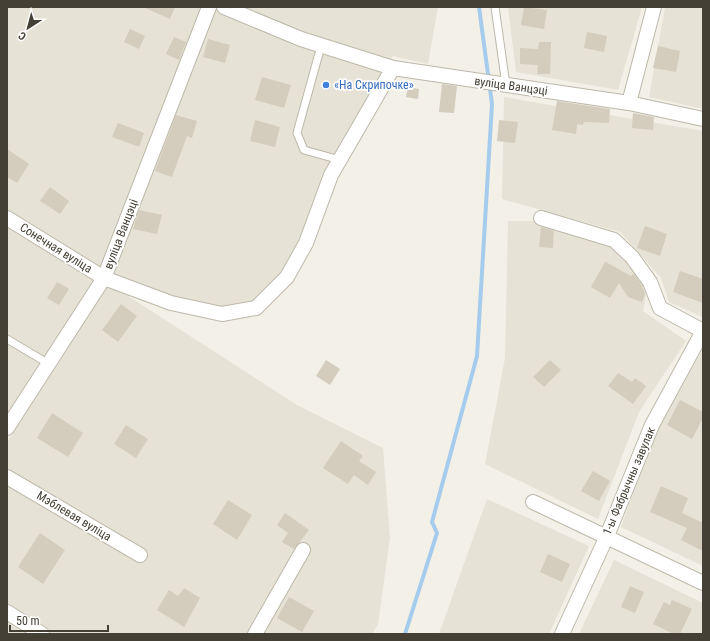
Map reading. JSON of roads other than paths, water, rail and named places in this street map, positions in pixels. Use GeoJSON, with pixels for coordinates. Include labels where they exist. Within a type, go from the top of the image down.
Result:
{"type":"FeatureCollection","features":[{"type":"Feature","properties":{"kind":"street","name":"вуліца Ванцэці"},"geometry":{"type":"LineString","coordinates":[[208,7],[104,278],[171,304],[222,314],[256,308],[286,277],[306,243],[331,175],[393,68]]}},
{"type":"Feature","properties":{"kind":"street","name":"вуліца Ванцэці"},"geometry":{"type":"LineString","coordinates":[[224,7],[301,39],[393,68],[629,103],[703,119]]}},
{"type":"Feature","properties":{"kind":"street"},"geometry":{"type":"LineString","coordinates":[[629,103],[654,7]]}},
{"type":"Feature","properties":{"kind":"street","name":"Сонечная вуліца"},"geometry":{"type":"LineString","coordinates":[[7,218],[104,278]]}},
{"type":"Feature","properties":{"kind":"street","name":"1-ы Фабрычны завулак"},"geometry":{"type":"LineString","coordinates":[[541,218],[614,240],[632,257],[650,282],[660,308],[703,331],[652,425],[606,536],[562,634]]}},
{"type":"Feature","properties":{"kind":"street"},"geometry":{"type":"LineString","coordinates":[[7,428],[104,278]]}},
{"type":"Feature","properties":{"kind":"street","name":"Мэблевая вуліца"},"geometry":{"type":"LineString","coordinates":[[7,477],[140,555]]}},
{"type":"Feature","properties":{"kind":"street"},"geometry":{"type":"LineString","coordinates":[[533,502],[703,583]]}},
{"type":"Feature","properties":{"kind":"street"},"geometry":{"type":"LineString","coordinates":[[255,634],[302,550]]}},
{"type":"Feature","properties":{"kind":"street"},"geometry":{"type":"LineString","coordinates":[[7,612],[42,634]]}},
{"type":"Feature","properties":{"kind":"lane"},"geometry":{"type":"LineString","coordinates":[[495,7],[502,85]]}},
{"type":"Feature","properties":{"kind":"lane"},"geometry":{"type":"LineString","coordinates":[[321,46],[296,133],[304,150],[340,160]]}},
{"type":"Feature","properties":{"kind":"lane"},"geometry":{"type":"LineString","coordinates":[[7,339],[49,364]]}},
{"type":"Feature","properties":{"kind":"waterway"},"geometry":{"type":"LineString","coordinates":[[405,634],[437,533],[432,522],[477,356],[492,104],[479,7]]}},
{"type":"Feature","properties":{"kind":"place","name":"«На Скрипочке»"},"geometry":{"type":"Point","coordinates":[326,85]}}]}
